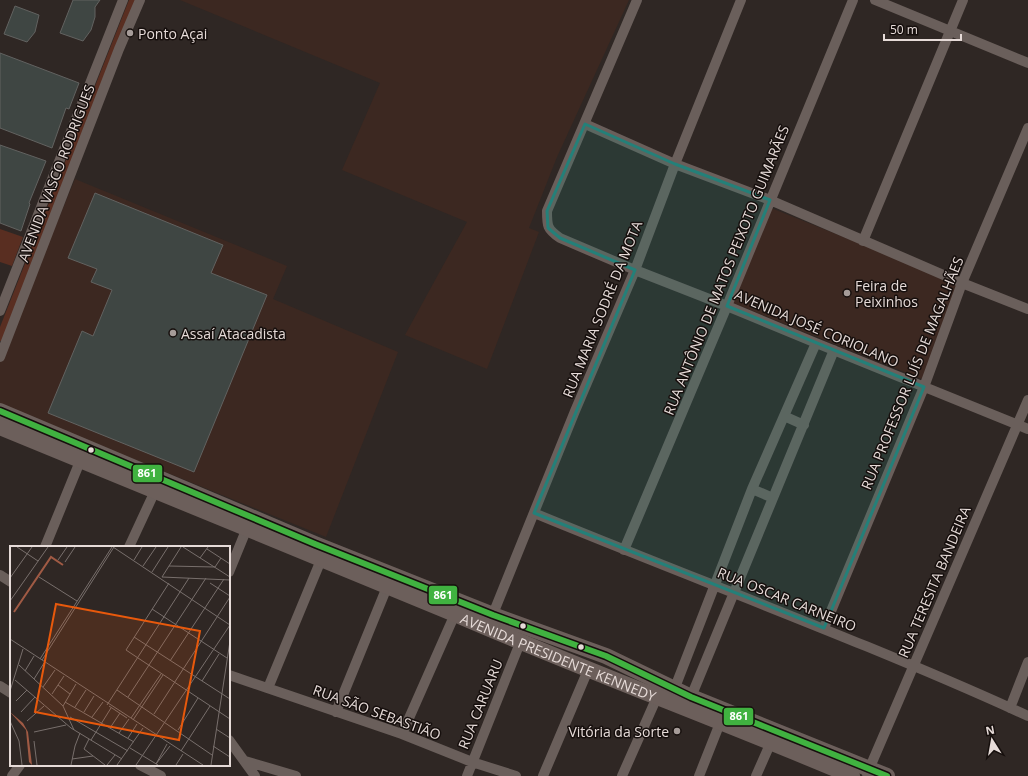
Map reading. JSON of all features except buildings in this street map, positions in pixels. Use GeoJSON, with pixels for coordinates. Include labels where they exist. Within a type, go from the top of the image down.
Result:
{"type":"FeatureCollection","features":[{"type":"Feature","properties":{"kind":"main road","name":"AVENIDA PRESIDENTE KENNEDY"},"geometry":{"type":"LineString","coordinates":[[0,411],[302,539],[490,622],[520,643],[771,742],[852,776]]}},
{"type":"Feature","properties":{"kind":"main road","name":"AVENIDA PRESIDENTE KENNEDY"},"geometry":{"type":"LineString","coordinates":[[0,427],[455,614],[490,622],[606,656],[690,697],[868,773],[886,776]]}},
{"type":"Feature","properties":{"kind":"street","name":"AVENIDA VASCO RODRIGUES"},"geometry":{"type":"LineString","coordinates":[[0,311],[123,0]]}},
{"type":"Feature","properties":{"kind":"street","name":"AVENIDA VASCO RODRIGUES"},"geometry":{"type":"LineString","coordinates":[[1,351],[140,0]]}},
{"type":"Feature","properties":{"kind":"street"},"geometry":{"type":"LineString","coordinates":[[637,0],[585,124],[675,164],[770,200],[863,241],[1028,309]]}},
{"type":"Feature","properties":{"kind":"street","name":"RUA MARIA SODRÉ DA MOTA"},"geometry":{"type":"LineString","coordinates":[[490,622],[635,270],[675,164],[741,0]]}},
{"type":"Feature","properties":{"kind":"street","name":"RUA ANTÔNIO DE MATOS PEIXOTO GUIMARÃES"},"geometry":{"type":"LineString","coordinates":[[624,550],[727,306],[853,0]]}},
{"type":"Feature","properties":{"kind":"street"},"geometry":{"type":"LineString","coordinates":[[875,0],[1028,63]]}},
{"type":"Feature","properties":{"kind":"street"},"geometry":{"type":"LineString","coordinates":[[863,241],[963,0]]}},
{"type":"Feature","properties":{"kind":"street","name":"AVENIDA JOSÉ CORIOLANO"},"geometry":{"type":"LineString","coordinates":[[585,124],[547,210],[548,228],[560,238],[635,270],[1028,429]]}},
{"type":"Feature","properties":{"kind":"street","name":"RUA PROFESSOR LUÍS DE MAGALHÃES"},"geometry":{"type":"LineString","coordinates":[[824,628],[924,387],[962,282],[1028,128]]}},
{"type":"Feature","properties":{"kind":"street"},"geometry":{"type":"LineString","coordinates":[[674,690],[752,489],[816,343]]}},
{"type":"Feature","properties":{"kind":"street"},"geometry":{"type":"LineString","coordinates":[[690,697],[834,350]]}},
{"type":"Feature","properties":{"kind":"street","name":"RUA TERESITA BANDEIRA"},"geometry":{"type":"LineString","coordinates":[[868,773],[1028,400]]}},
{"type":"Feature","properties":{"kind":"street"},"geometry":{"type":"LineString","coordinates":[[784,416],[804,425]]}},
{"type":"Feature","properties":{"kind":"street"},"geometry":{"type":"LineString","coordinates":[[45,546],[82,460]]}},
{"type":"Feature","properties":{"kind":"street"},"geometry":{"type":"LineString","coordinates":[[752,489],[773,498]]}},
{"type":"Feature","properties":{"kind":"street"},"geometry":{"type":"LineString","coordinates":[[129,546],[155,491]]}},
{"type":"Feature","properties":{"kind":"street","name":"RUA OSCAR CARNEIRO"},"geometry":{"type":"LineString","coordinates":[[534,513],[714,586],[824,628],[1028,716]]}},
{"type":"Feature","properties":{"kind":"street"},"geometry":{"type":"LineString","coordinates":[[230,570],[247,528]]}},
{"type":"Feature","properties":{"kind":"street"},"geometry":{"type":"LineString","coordinates":[[268,688],[321,560]]}},
{"type":"Feature","properties":{"kind":"street"},"geometry":{"type":"LineString","coordinates":[[0,576],[10,581]]}},
{"type":"Feature","properties":{"kind":"street"},"geometry":{"type":"LineString","coordinates":[[336,712],[387,587]]}},
{"type":"Feature","properties":{"kind":"street"},"geometry":{"type":"LineString","coordinates":[[402,734],[455,614]]}},
{"type":"Feature","properties":{"kind":"street","name":"RUA CARUARU"},"geometry":{"type":"LineString","coordinates":[[467,776],[520,643]]}},
{"type":"Feature","properties":{"kind":"street"},"geometry":{"type":"LineString","coordinates":[[1010,708],[1028,662]]}},
{"type":"Feature","properties":{"kind":"street"},"geometry":{"type":"LineString","coordinates":[[543,776],[588,670]]}},
{"type":"Feature","properties":{"kind":"street","name":"RUA SÃO SEBASTIÃO"},"geometry":{"type":"LineString","coordinates":[[230,675],[402,734],[472,762],[516,776]]}},
{"type":"Feature","properties":{"kind":"street"},"geometry":{"type":"LineString","coordinates":[[0,686],[10,692]]}},
{"type":"Feature","properties":{"kind":"street"},"geometry":{"type":"LineString","coordinates":[[622,776],[657,697]]}},
{"type":"Feature","properties":{"kind":"street"},"geometry":{"type":"LineString","coordinates":[[699,776],[720,722]]}},
{"type":"Feature","properties":{"kind":"street"},"geometry":{"type":"LineString","coordinates":[[230,741],[255,776]]}},
{"type":"Feature","properties":{"kind":"street"},"geometry":{"type":"LineString","coordinates":[[756,776],[771,742]]}},
{"type":"Feature","properties":{"kind":"street"},"geometry":{"type":"LineString","coordinates":[[245,761],[296,776]]}},
{"type":"Feature","properties":{"kind":"street"},"geometry":{"type":"LineString","coordinates":[[12,776],[19,766]]}},
{"type":"Feature","properties":{"kind":"street"},"geometry":{"type":"LineString","coordinates":[[142,766],[161,776]]}},
{"type":"Feature","properties":{"kind":"highlighted area"},"geometry":{"type":"Polygon","coordinates":[[[585,124],[675,164],[770,200],[727,306],[924,387],[824,628],[534,513],[635,270],[560,238],[548,228],[547,211],[585,124]]]}},
{"type":"Feature","properties":{"kind":"shaded area"},"geometry":{"type":"Polygon","coordinates":[[[129,0],[137,0],[2,341],[0,341],[0,327],[129,0]]]}},
{"type":"Feature","properties":{"kind":"shaded area"},"geometry":{"type":"Polygon","coordinates":[[[180,0],[629,0],[557,157],[529,228],[539,232],[487,369],[405,335],[467,222],[342,170],[380,83],[180,0]]]}},
{"type":"Feature","properties":{"kind":"shaded area"},"geometry":{"type":"Polygon","coordinates":[[[75,179],[287,266],[273,299],[398,352],[326,537],[0,405],[0,360],[75,179]]]}},
{"type":"Feature","properties":{"kind":"shaded area","name":"Feira de Peixinhos"},"geometry":{"type":"Polygon","coordinates":[[[771,208],[961,284],[922,379],[733,303],[771,208]]]}},
{"type":"Feature","properties":{"kind":"shaded area"},"geometry":{"type":"Polygon","coordinates":[[[0,229],[23,237],[12,266],[0,262],[0,229]]]}},
{"type":"Feature","properties":{"kind":"transit line","name":"861"},"geometry":{"type":"LineString","coordinates":[[0,411],[315,544],[493,615],[606,656],[691,697],[887,776]]}},
{"type":"Feature","properties":{"kind":"place","name":"Ponto Açai"},"geometry":{"type":"Point","coordinates":[130,33]}},
{"type":"Feature","properties":{"kind":"place","name":"Feira de Peixinhos"},"geometry":{"type":"Point","coordinates":[847,293]}},
{"type":"Feature","properties":{"kind":"place","name":"Assaí Atacadista"},"geometry":{"type":"Point","coordinates":[173,333]}},
{"type":"Feature","properties":{"kind":"place","name":"Vitória da Sorte"},"geometry":{"type":"Point","coordinates":[677,731]}}]}
